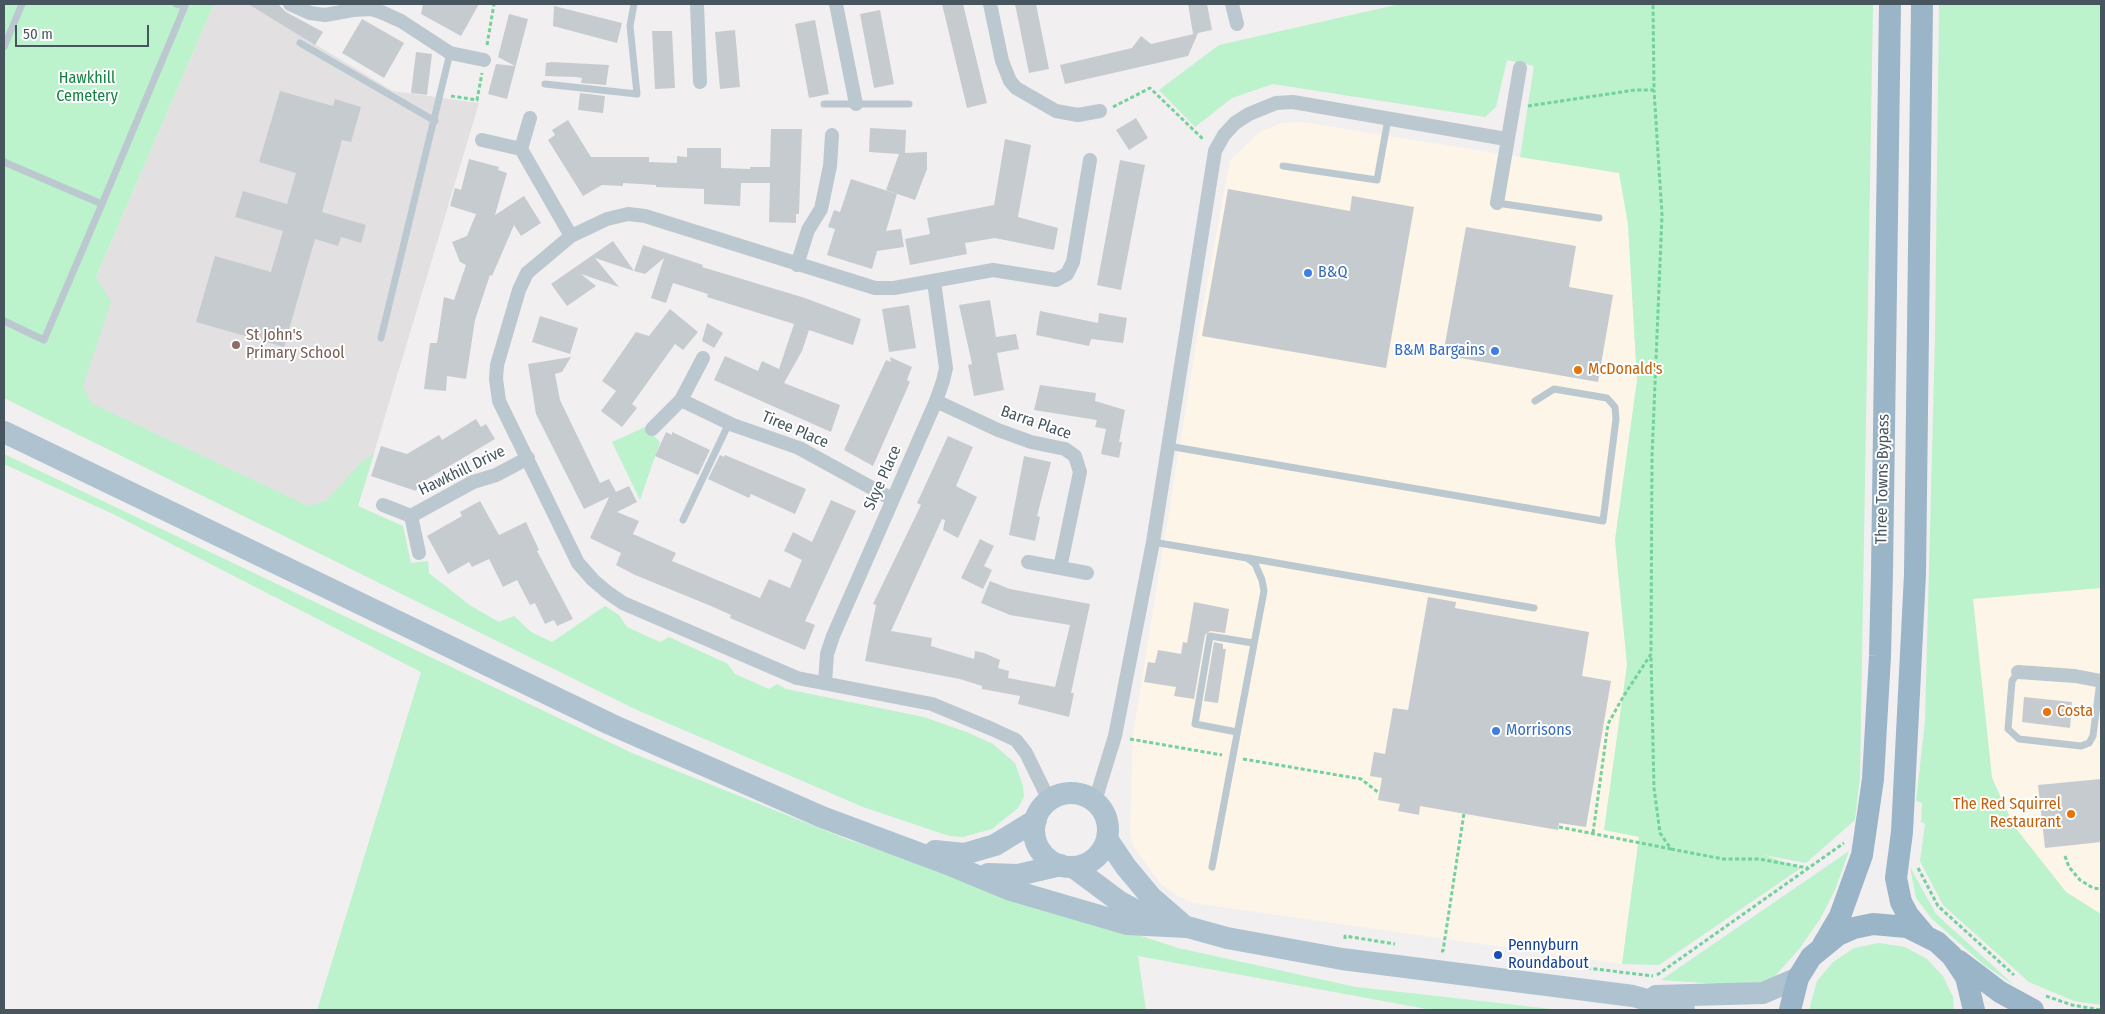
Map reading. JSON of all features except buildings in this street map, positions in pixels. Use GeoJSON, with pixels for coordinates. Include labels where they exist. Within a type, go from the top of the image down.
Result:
{"type":"FeatureCollection","features":[{"type":"Feature","properties":{"kind":"highway","name":"Three Towns Bypass"},"geometry":{"type":"LineString","coordinates":[[1823,945],[1840,916],[1853,884],[1865,843],[1873,779],[1880,656],[1890,4]]}},
{"type":"Feature","properties":{"kind":"highway","name":"Three Towns Bypass"},"geometry":{"type":"LineString","coordinates":[[1922,4],[1915,574],[1902,832],[1896,878],[1901,902],[1908,915],[1924,934]]}},
{"type":"Feature","properties":{"kind":"highway"},"geometry":{"type":"LineString","coordinates":[[1790,1010],[1798,978],[1811,957],[1823,945],[1854,928],[1873,924],[1907,927],[1924,934],[2000,992],[2036,1001]]}},
{"type":"Feature","properties":{"kind":"highway"},"geometry":{"type":"LineString","coordinates":[[1952,956],[1966,977],[1974,1010]]}},
{"type":"Feature","properties":{"kind":"main road"},"geometry":{"type":"LineString","coordinates":[[4,432],[610,724],[822,817],[1011,890],[1127,924],[1186,926]]}},
{"type":"Feature","properties":{"kind":"main road"},"geometry":{"type":"LineString","coordinates":[[953,866],[989,874],[1018,875],[1067,866],[1095,858],[1107,838],[1106,818],[1095,801],[1084,795],[1072,793],[1060,794],[1049,800],[1041,808],[1036,820],[1036,842],[1042,852],[1067,866],[1130,908],[1144,915],[1227,938],[1342,959],[1633,996],[1746,995],[1763,993],[1798,978]]}},
{"type":"Feature","properties":{"kind":"main road"},"geometry":{"type":"LineString","coordinates":[[905,848],[964,854],[995,845],[1036,820]]}},
{"type":"Feature","properties":{"kind":"main road"},"geometry":{"type":"LineString","coordinates":[[1107,838],[1126,867],[1151,896],[1186,926]]}},
{"type":"Feature","properties":{"kind":"main road"},"geometry":{"type":"LineString","coordinates":[[1633,996],[1684,1010]]}},
{"type":"Feature","properties":{"kind":"street"},"geometry":{"type":"LineString","coordinates":[[290,4],[310,13],[325,14],[353,10],[381,12],[400,21],[450,53],[484,60]]}},
{"type":"Feature","properties":{"kind":"street"},"geometry":{"type":"LineString","coordinates":[[697,4],[700,82]]}},
{"type":"Feature","properties":{"kind":"street"},"geometry":{"type":"LineString","coordinates":[[836,4],[856,104]]}},
{"type":"Feature","properties":{"kind":"street"},"geometry":{"type":"LineString","coordinates":[[990,4],[1002,61],[1010,80],[1016,88],[1056,111],[1078,115],[1100,111]]}},
{"type":"Feature","properties":{"kind":"street"},"geometry":{"type":"LineString","coordinates":[[1232,4],[1237,24]]}},
{"type":"Feature","properties":{"kind":"street"},"geometry":{"type":"LineString","coordinates":[[1497,203],[1506,139],[1520,68]]}},
{"type":"Feature","properties":{"kind":"street"},"geometry":{"type":"LineString","coordinates":[[1095,801],[1115,736],[1153,542],[1215,151],[1224,135],[1235,123],[1249,114],[1276,103],[1293,102],[1506,139]]}},
{"type":"Feature","properties":{"kind":"street"},"geometry":{"type":"LineString","coordinates":[[530,118],[521,149],[571,236]]}},
{"type":"Feature","properties":{"kind":"street"},"geometry":{"type":"LineString","coordinates":[[797,265],[808,230],[821,209],[830,166],[832,135]]}},
{"type":"Feature","properties":{"kind":"street"},"geometry":{"type":"LineString","coordinates":[[482,140],[521,149]]}},
{"type":"Feature","properties":{"kind":"street"},"geometry":{"type":"LineString","coordinates":[[1049,800],[1034,767],[1016,740],[932,704],[797,678],[623,602],[607,592],[578,563],[499,402],[496,379],[497,365],[519,290],[527,273],[571,236],[606,219],[628,214],[645,216],[875,288],[894,288],[934,282],[993,270],[1046,279],[1062,278],[1067,274],[1073,262],[1090,160]]}},
{"type":"Feature","properties":{"kind":"street","name":"Skye Place"},"geometry":{"type":"LineString","coordinates":[[825,683],[828,654],[833,636],[936,401],[946,368],[934,282]]}},
{"type":"Feature","properties":{"kind":"street"},"geometry":{"type":"LineString","coordinates":[[652,429],[681,400],[703,358]]}},
{"type":"Feature","properties":{"kind":"street","name":"Tiree Place"},"geometry":{"type":"LineString","coordinates":[[681,400],[729,424],[799,448],[892,499]]}},
{"type":"Feature","properties":{"kind":"street","name":"Barra Place"},"geometry":{"type":"LineString","coordinates":[[936,401],[998,430],[1031,442],[1065,448],[1075,456],[1080,472],[1060,568]]}},
{"type":"Feature","properties":{"kind":"street","name":"Hawkhill Drive"},"geometry":{"type":"LineString","coordinates":[[412,516],[473,482],[496,475],[528,458]]}},
{"type":"Feature","properties":{"kind":"street"},"geometry":{"type":"LineString","coordinates":[[383,506],[412,516],[418,553]]}},
{"type":"Feature","properties":{"kind":"street"},"geometry":{"type":"LineString","coordinates":[[1028,562],[1087,573]]}},
{"type":"Feature","properties":{"kind":"street"},"geometry":{"type":"LineString","coordinates":[[2018,672],[2075,676],[2100,681]]}},
{"type":"Feature","properties":{"kind":"lane"},"geometry":{"type":"LineString","coordinates":[[4,47],[22,4]]}},
{"type":"Feature","properties":{"kind":"lane"},"geometry":{"type":"LineString","coordinates":[[4,321],[44,340],[185,6],[176,4]]}},
{"type":"Feature","properties":{"kind":"lane"},"geometry":{"type":"LineString","coordinates":[[545,84],[637,94],[630,26],[634,4]]}},
{"type":"Feature","properties":{"kind":"lane"},"geometry":{"type":"LineString","coordinates":[[300,43],[435,121]]}},
{"type":"Feature","properties":{"kind":"lane"},"geometry":{"type":"LineString","coordinates":[[382,338],[450,53]]}},
{"type":"Feature","properties":{"kind":"lane"},"geometry":{"type":"LineString","coordinates":[[824,104],[909,104]]}},
{"type":"Feature","properties":{"kind":"lane"},"geometry":{"type":"LineString","coordinates":[[1283,166],[1377,180],[1388,119]]}},
{"type":"Feature","properties":{"kind":"lane"},"geometry":{"type":"LineString","coordinates":[[4,162],[102,204]]}},
{"type":"Feature","properties":{"kind":"lane"},"geometry":{"type":"LineString","coordinates":[[1497,203],[1599,218]]}},
{"type":"Feature","properties":{"kind":"lane"},"geometry":{"type":"LineString","coordinates":[[1168,446],[1603,521],[1616,418],[1615,407],[1607,398],[1554,389],[1534,401]]}},
{"type":"Feature","properties":{"kind":"lane"},"geometry":{"type":"LineString","coordinates":[[683,520],[729,424]]}},
{"type":"Feature","properties":{"kind":"lane"},"geometry":{"type":"LineString","coordinates":[[1153,542],[1534,608]]}},
{"type":"Feature","properties":{"kind":"lane"},"geometry":{"type":"LineString","coordinates":[[1212,867],[1264,591],[1259,571],[1247,558]]}},
{"type":"Feature","properties":{"kind":"lane"},"geometry":{"type":"LineString","coordinates":[[1237,732],[1195,724],[1210,636],[1253,642]]}},
{"type":"Feature","properties":{"kind":"lane"},"geometry":{"type":"LineString","coordinates":[[2018,672],[2012,681],[2008,729],[2015,737],[2027,740],[2081,746],[2089,743],[2093,736],[2100,681]]}},
{"type":"Feature","properties":{"kind":"path"},"geometry":{"type":"LineString","coordinates":[[1653,4],[1654,90],[1662,215],[1652,456],[1651,654],[1654,788],[1660,833],[1671,849]]}},
{"type":"Feature","properties":{"kind":"path"},"geometry":{"type":"LineString","coordinates":[[1100,111],[1150,88],[1215,151]]}},
{"type":"Feature","properties":{"kind":"path"},"geometry":{"type":"LineString","coordinates":[[1512,110],[1635,90],[1654,90]]}},
{"type":"Feature","properties":{"kind":"path"},"geometry":{"type":"LineString","coordinates":[[1593,833],[1608,724],[1651,654]]}},
{"type":"Feature","properties":{"kind":"path"},"geometry":{"type":"LineString","coordinates":[[1115,736],[1361,779],[1379,793]]}},
{"type":"Feature","properties":{"kind":"path"},"geometry":{"type":"LineString","coordinates":[[1433,950],[1443,951],[1464,813]]}},
{"type":"Feature","properties":{"kind":"path"},"geometry":{"type":"LineString","coordinates":[[1559,827],[1723,859],[1759,859],[1808,868]]}},
{"type":"Feature","properties":{"kind":"path"},"geometry":{"type":"LineString","coordinates":[[1633,996],[1656,976],[1848,840],[1865,843]]}},
{"type":"Feature","properties":{"kind":"path"},"geometry":{"type":"LineString","coordinates":[[2065,856],[2069,867],[2080,880],[2093,888],[2101,889]]}},
{"type":"Feature","properties":{"kind":"path"},"geometry":{"type":"LineString","coordinates":[[1915,863],[1938,906],[2017,978]]}},
{"type":"Feature","properties":{"kind":"path"},"geometry":{"type":"LineString","coordinates":[[1342,959],[1345,936],[1404,945]]}},
{"type":"Feature","properties":{"kind":"path"},"geometry":{"type":"LineString","coordinates":[[2036,1001],[2101,1010]]}},
{"type":"Feature","properties":{"kind":"shaded area","name":"St John's Primary School"},"geometry":{"type":"Polygon","coordinates":[[[214,4],[248,4],[393,91],[479,103],[358,506],[336,560],[37,414],[214,4]]]}},
{"type":"Feature","properties":{"kind":"shaded area"},"geometry":{"type":"Polygon","coordinates":[[[1302,122],[1619,173],[1628,224],[1637,380],[1615,540],[1627,665],[1604,829],[1639,837],[1622,964],[1193,903],[1176,895],[1160,883],[1133,846],[1130,832],[1133,734],[1197,339],[1230,160],[1261,131],[1282,123],[1302,122]]]}},
{"type":"Feature","properties":{"kind":"shaded area"},"geometry":{"type":"Polygon","coordinates":[[[2101,588],[2101,914],[2066,892],[2014,826],[1992,778],[1972,598],[2101,588]]]}},
{"type":"Feature","properties":{"kind":"green space","name":"Hawkhill Cemetery"},"geometry":{"type":"Polygon","coordinates":[[[4,4],[214,4],[96,277],[111,302],[83,386],[91,403],[308,506],[326,501],[363,461],[374,454],[358,506],[403,526],[411,563],[428,561],[429,573],[471,606],[499,622],[514,616],[531,632],[552,642],[605,606],[619,615],[627,627],[660,642],[669,637],[728,664],[735,674],[769,689],[777,684],[786,689],[924,717],[969,733],[993,744],[1015,763],[1023,786],[1024,797],[1018,808],[992,829],[963,837],[949,836],[863,807],[637,710],[4,398],[4,4]]]}},
{"type":"Feature","properties":{"kind":"green space"},"geometry":{"type":"Polygon","coordinates":[[[1400,4],[1873,4],[1860,777],[1855,820],[1806,863],[1764,855],[1801,868],[1659,965],[1622,964],[1639,837],[1604,830],[1627,665],[1615,540],[1637,380],[1628,224],[1619,173],[1520,157],[1534,66],[1507,60],[1496,107],[1485,117],[1273,84],[1232,98],[1195,127],[1159,90],[1219,45],[1400,4]]]}},
{"type":"Feature","properties":{"kind":"green space"},"geometry":{"type":"Polygon","coordinates":[[[1939,4],[2101,4],[2101,588],[1973,599],[1992,778],[2014,826],[2066,892],[2101,914],[2101,1005],[2074,1001],[2029,982],[1943,905],[1920,861],[1925,824],[1921,822],[1922,803],[1916,801],[1925,721],[1935,338],[1939,4]]]}},
{"type":"Feature","properties":{"kind":"green space"},"geometry":{"type":"Polygon","coordinates":[[[645,427],[660,442],[640,500],[612,442],[645,427]]]}},
{"type":"Feature","properties":{"kind":"green space"},"geometry":{"type":"Polygon","coordinates":[[[4,454],[632,753],[849,840],[1178,948],[1356,987],[1561,1010],[1432,1010],[1138,956],[1146,1010],[317,1010],[421,672],[113,514],[4,464],[4,454]]]}},
{"type":"Feature","properties":{"kind":"green space"},"geometry":{"type":"Polygon","coordinates":[[[1849,851],[1835,890],[1820,919],[1800,948],[1775,976],[1764,982],[1718,984],[1661,980],[1849,851]]]}},
{"type":"Feature","properties":{"kind":"green space"},"geometry":{"type":"Polygon","coordinates":[[[1910,867],[1936,914],[2014,985],[1984,965],[1932,919],[1916,898],[1910,867]]]}},
{"type":"Feature","properties":{"kind":"green space"},"geometry":{"type":"Polygon","coordinates":[[[1879,943],[1905,947],[1927,959],[1943,976],[1953,997],[1954,1010],[1809,1010],[1817,981],[1833,962],[1854,948],[1879,943]]]}},
{"type":"Feature","properties":{"kind":"place","name":"B&Q"},"geometry":{"type":"Point","coordinates":[1308,273]}},
{"type":"Feature","properties":{"kind":"place","name":"St John's Primary School"},"geometry":{"type":"Point","coordinates":[236,345]}},
{"type":"Feature","properties":{"kind":"place","name":"B&M Bargains"},"geometry":{"type":"Point","coordinates":[1495,351]}},
{"type":"Feature","properties":{"kind":"place","name":"McDonald's"},"geometry":{"type":"Point","coordinates":[1578,370]}},
{"type":"Feature","properties":{"kind":"place","name":"Costa"},"geometry":{"type":"Point","coordinates":[2047,712]}},
{"type":"Feature","properties":{"kind":"place","name":"Morrisons"},"geometry":{"type":"Point","coordinates":[1496,731]}},
{"type":"Feature","properties":{"kind":"place","name":"The Red Squirrel Restaurant"},"geometry":{"type":"Point","coordinates":[2071,814]}},
{"type":"Feature","properties":{"kind":"place","name":"Pennyburn Roundabout"},"geometry":{"type":"Point","coordinates":[1498,955]}}]}
